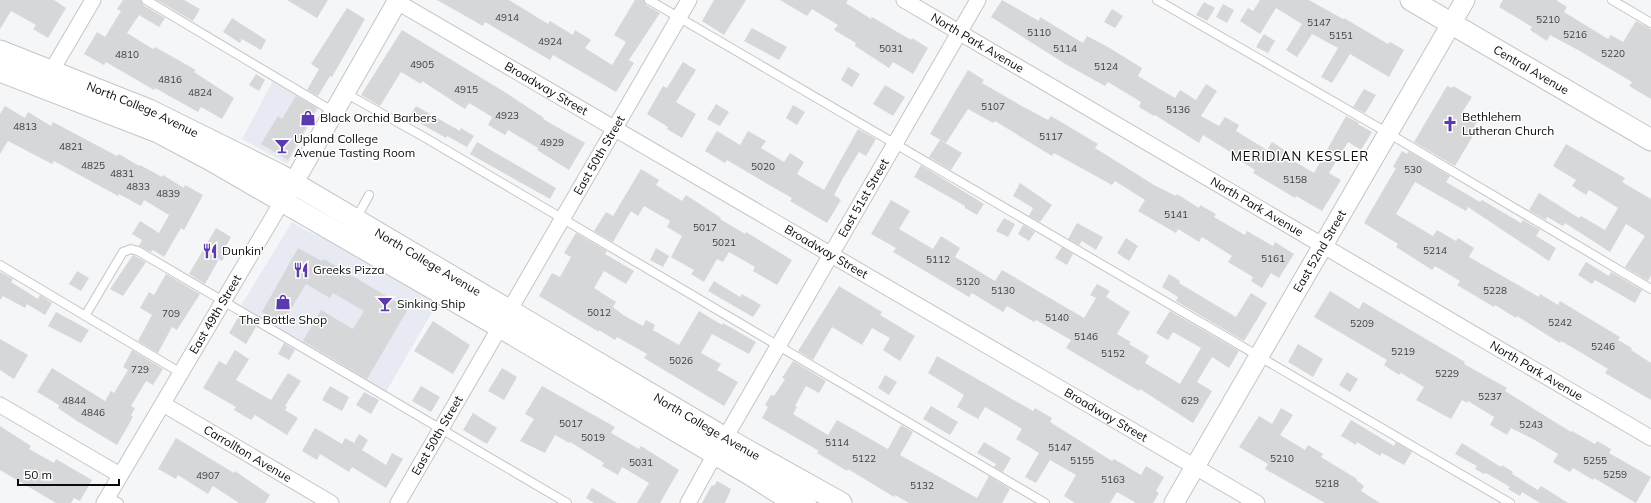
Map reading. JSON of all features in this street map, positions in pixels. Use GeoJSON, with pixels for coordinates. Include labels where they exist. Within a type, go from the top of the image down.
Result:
{"type":"FeatureCollection","features":[{"type":"Feature","properties":{"kind":"main road","name":"Central Avenue"},"geometry":{"type":"LineString","coordinates":[[1411,0],[1651,140]]}},
{"type":"Feature","properties":{"kind":"main road","name":"North College Avenue"},"geometry":{"type":"LineString","coordinates":[[0,51],[52,70],[176,122],[289,192],[725,448],[798,498]]}},
{"type":"Feature","properties":{"kind":"main road","name":"North College Avenue"},"geometry":{"type":"LineString","coordinates":[[0,70],[158,132],[289,192],[356,220],[505,319]]}},
{"type":"Feature","properties":{"kind":"main road","name":"North College Avenue"},"geometry":{"type":"LineString","coordinates":[[725,448],[841,503]]}},
{"type":"Feature","properties":{"kind":"street"},"geometry":{"type":"LineString","coordinates":[[52,70],[93,0]]}},
{"type":"Feature","properties":{"kind":"street","name":"East 50th Street"},"geometry":{"type":"LineString","coordinates":[[398,503],[689,0]]}},
{"type":"Feature","properties":{"kind":"street","name":"North Park Avenue"},"geometry":{"type":"LineString","coordinates":[[904,0],[1651,438]]}},
{"type":"Feature","properties":{"kind":"street","name":"East 51st Street"},"geometry":{"type":"LineString","coordinates":[[688,503],[725,448],[778,346],[978,0]]}},
{"type":"Feature","properties":{"kind":"street","name":"East 52nd Street"},"geometry":{"type":"LineString","coordinates":[[1174,503],[1465,0]]}},
{"type":"Feature","properties":{"kind":"street","name":"East 49th Street"},"geometry":{"type":"LineString","coordinates":[[110,501],[120,475],[289,192],[397,1]]}},
{"type":"Feature","properties":{"kind":"street","name":"Broadway Street"},"geometry":{"type":"LineString","coordinates":[[397,1],[831,256],[1257,503]]}},
{"type":"Feature","properties":{"kind":"street"},"geometry":{"type":"LineString","coordinates":[[0,404],[120,475]]}},
{"type":"Feature","properties":{"kind":"street","name":"Carrollton Avenue"},"geometry":{"type":"LineString","coordinates":[[163,404],[331,503]]}},
{"type":"Feature","properties":{"kind":"lane"},"geometry":{"type":"LineString","coordinates":[[146,0],[334,112]]}},
{"type":"Feature","properties":{"kind":"lane"},"geometry":{"type":"LineString","coordinates":[[649,0],[1510,503]]}},
{"type":"Feature","properties":{"kind":"lane"},"geometry":{"type":"LineString","coordinates":[[1156,0],[1388,133],[1651,288]]}},
{"type":"Feature","properties":{"kind":"lane"},"geometry":{"type":"LineString","coordinates":[[1612,0],[1651,23]]}},
{"type":"Feature","properties":{"kind":"lane","name":"North College Avenue"},"geometry":{"type":"LineString","coordinates":[[0,60],[126,109],[168,128],[213,149],[289,192]]}},
{"type":"Feature","properties":{"kind":"lane"},"geometry":{"type":"LineString","coordinates":[[345,93],[424,136],[562,219],[1045,503]]}},
{"type":"Feature","properties":{"kind":"lane"},"geometry":{"type":"LineString","coordinates":[[356,220],[369,196]]}},
{"type":"Feature","properties":{"kind":"lane"},"geometry":{"type":"LineString","coordinates":[[85,316],[123,252],[131,249],[138,251],[567,503]]}},
{"type":"Feature","properties":{"kind":"lane"},"geometry":{"type":"LineString","coordinates":[[0,265],[181,373]]}},
{"type":"Feature","properties":{"kind":"lane","name":"North College Avenue"},"geometry":{"type":"LineString","coordinates":[[625,389],[725,448]]}},
{"type":"Feature","properties":{"kind":"lane","name":"North College Avenue"},"geometry":{"type":"LineString","coordinates":[[768,473],[798,498],[812,503]]}},
{"type":"Feature","properties":{"kind":"lane","name":"North College Avenue"},"geometry":{"type":"LineString","coordinates":[[798,498],[828,503]]}},
{"type":"Feature","properties":{"kind":"shaded area"},"geometry":{"type":"Polygon","coordinates":[[[274,79],[320,106],[288,163],[242,139],[274,79]]]}},
{"type":"Feature","properties":{"kind":"shaded area"},"geometry":{"type":"Polygon","coordinates":[[[292,222],[305,230],[338,245],[410,288],[439,300],[386,392],[244,309],[242,304],[292,222]]]}},
{"type":"Feature","properties":{"kind":"building"},"geometry":{"type":"Polygon","coordinates":[[[0,0],[54,0],[66,8],[48,38],[33,29],[36,25],[11,11],[0,29],[0,0]]]}},
{"type":"Feature","properties":{"kind":"building"},"geometry":{"type":"Polygon","coordinates":[[[123,0],[141,0],[143,5],[165,18],[159,27],[139,15],[127,33],[153,49],[155,47],[196,70],[194,72],[234,98],[222,119],[201,107],[198,112],[155,88],[154,90],[106,62],[104,65],[84,54],[97,32],[105,37],[121,11],[117,9],[123,0]]]}},
{"type":"Feature","properties":{"kind":"building"},"geometry":{"type":"Polygon","coordinates":[[[157,0],[184,0],[200,9],[193,21],[157,0]]]}},
{"type":"Feature","properties":{"kind":"building"},"geometry":{"type":"Polygon","coordinates":[[[287,0],[328,0],[317,18],[287,0]]]}},
{"type":"Feature","properties":{"kind":"building"},"geometry":{"type":"Polygon","coordinates":[[[437,0],[509,0],[548,24],[550,21],[573,35],[575,30],[591,40],[585,48],[612,65],[626,42],[614,35],[635,0],[644,0],[646,5],[660,13],[629,60],[634,63],[616,92],[553,55],[550,60],[485,22],[483,26],[437,0]]]}},
{"type":"Feature","properties":{"kind":"building"},"geometry":{"type":"Polygon","coordinates":[[[714,0],[746,0],[724,35],[702,21],[714,0]]]}},
{"type":"Feature","properties":{"kind":"building"},"geometry":{"type":"Polygon","coordinates":[[[780,0],[848,0],[846,3],[871,19],[872,17],[911,40],[912,38],[928,48],[913,74],[893,62],[889,68],[855,46],[856,43],[834,30],[838,25],[812,9],[807,16],[780,0]]]}},
{"type":"Feature","properties":{"kind":"building"},"geometry":{"type":"Polygon","coordinates":[[[1002,0],[1039,21],[1040,17],[1083,43],[1087,36],[1108,47],[1142,68],[1138,76],[1175,98],[1180,90],[1196,100],[1206,84],[1217,91],[1201,116],[1219,126],[1225,117],[1239,125],[1236,131],[1267,150],[1272,142],[1289,153],[1287,157],[1314,173],[1346,116],[1372,132],[1361,150],[1348,142],[1329,173],[1341,180],[1322,211],[1296,196],[1295,198],[1253,173],[1255,170],[1231,155],[1232,153],[1203,135],[1199,143],[1155,115],[1154,116],[1139,107],[1141,102],[1108,82],[1105,86],[1067,65],[991,17],[1002,0]]]}},
{"type":"Feature","properties":{"kind":"building"},"geometry":{"type":"Polygon","coordinates":[[[1260,0],[1309,0],[1343,19],[1344,18],[1388,44],[1390,42],[1404,50],[1389,77],[1350,54],[1332,83],[1321,77],[1338,48],[1312,34],[1297,57],[1286,50],[1302,24],[1276,8],[1260,34],[1240,21],[1248,8],[1253,11],[1260,0]]]}},
{"type":"Feature","properties":{"kind":"building"},"geometry":{"type":"Polygon","coordinates":[[[1503,0],[1556,0],[1567,7],[1564,12],[1608,39],[1611,35],[1623,42],[1636,21],[1651,29],[1651,99],[1629,86],[1632,82],[1578,50],[1550,35],[1547,41],[1530,30],[1532,27],[1499,7],[1503,0]]]}},
{"type":"Feature","properties":{"kind":"building"},"geometry":{"type":"Polygon","coordinates":[[[1204,2],[1215,8],[1207,21],[1196,15],[1204,2]]]}},
{"type":"Feature","properties":{"kind":"building"},"geometry":{"type":"Polygon","coordinates":[[[1223,4],[1234,10],[1227,23],[1216,17],[1223,4]]]}},
{"type":"Feature","properties":{"kind":"building"},"geometry":{"type":"Polygon","coordinates":[[[347,8],[365,19],[332,77],[330,76],[318,96],[307,90],[319,69],[311,64],[347,8]]]}},
{"type":"Feature","properties":{"kind":"building"},"geometry":{"type":"Polygon","coordinates":[[[1112,9],[1123,16],[1115,28],[1104,22],[1112,9]]]}},
{"type":"Feature","properties":{"kind":"building"},"geometry":{"type":"Polygon","coordinates":[[[232,18],[266,40],[261,50],[242,39],[240,43],[223,32],[232,18]]]}},
{"type":"Feature","properties":{"kind":"building"},"geometry":{"type":"Polygon","coordinates":[[[752,28],[787,47],[779,60],[744,41],[752,28]]]}},
{"type":"Feature","properties":{"kind":"building"},"geometry":{"type":"Polygon","coordinates":[[[402,30],[503,91],[544,118],[543,119],[585,143],[569,170],[537,150],[538,148],[508,130],[505,135],[488,125],[492,117],[469,103],[465,109],[422,81],[421,84],[401,72],[380,106],[361,95],[402,30]]]}},
{"type":"Feature","properties":{"kind":"building"},"geometry":{"type":"Polygon","coordinates":[[[1264,34],[1275,41],[1268,53],[1256,47],[1264,34]]]}},
{"type":"Feature","properties":{"kind":"building"},"geometry":{"type":"Polygon","coordinates":[[[683,62],[696,70],[676,102],[696,114],[682,138],[647,114],[663,86],[667,88],[683,62]]]}},
{"type":"Feature","properties":{"kind":"building"},"geometry":{"type":"Polygon","coordinates":[[[848,67],[860,74],[852,87],[841,80],[848,67]]]}},
{"type":"Feature","properties":{"kind":"building"},"geometry":{"type":"Polygon","coordinates":[[[968,70],[984,80],[982,83],[1020,105],[1048,120],[1051,116],[1098,144],[1095,148],[1154,185],[1176,196],[1177,194],[1199,208],[1200,205],[1216,214],[1214,217],[1245,235],[1247,231],[1273,246],[1275,242],[1294,254],[1279,278],[1271,273],[1262,288],[1251,281],[1253,277],[1228,262],[1232,256],[1202,237],[1199,242],[1178,229],[1176,233],[1138,211],[1145,200],[1115,181],[1112,185],[1054,153],[1052,156],[995,121],[993,123],[968,109],[946,143],[930,134],[968,70]]]}},
{"type":"Feature","properties":{"kind":"building"},"geometry":{"type":"Polygon","coordinates":[[[256,74],[265,80],[259,91],[249,85],[256,74]]]}},
{"type":"Feature","properties":{"kind":"building"},"geometry":{"type":"Polygon","coordinates":[[[885,85],[905,97],[893,116],[873,104],[885,85]]]}},
{"type":"Feature","properties":{"kind":"building","name":"Bethlehem Lutheran Church"},"geometry":{"type":"Polygon","coordinates":[[[1447,86],[1452,88],[1453,86],[1472,97],[1463,111],[1478,120],[1474,127],[1477,129],[1455,166],[1414,142],[1447,86]]]}},
{"type":"Feature","properties":{"kind":"building"},"geometry":{"type":"Polygon","coordinates":[[[1364,89],[1376,95],[1365,113],[1353,107],[1364,89]]]}},
{"type":"Feature","properties":{"kind":"building"},"geometry":{"type":"Polygon","coordinates":[[[296,96],[317,108],[288,160],[261,144],[278,116],[282,119],[296,96]]]}},
{"type":"Feature","properties":{"kind":"building"},"geometry":{"type":"Polygon","coordinates":[[[716,104],[729,112],[720,126],[707,119],[716,104]]]}},
{"type":"Feature","properties":{"kind":"building"},"geometry":{"type":"Polygon","coordinates":[[[793,105],[805,112],[797,125],[786,118],[793,105]]]}},
{"type":"Feature","properties":{"kind":"building"},"geometry":{"type":"Polygon","coordinates":[[[5,106],[25,118],[28,112],[51,126],[53,122],[117,156],[119,154],[162,177],[163,175],[184,188],[185,185],[203,195],[184,230],[181,228],[164,257],[153,250],[151,252],[139,246],[142,240],[132,234],[140,221],[159,233],[169,215],[144,200],[141,206],[119,194],[118,196],[54,161],[52,164],[8,141],[0,154],[0,114],[5,106]]]}},
{"type":"Feature","properties":{"kind":"building"},"geometry":{"type":"Polygon","coordinates":[[[416,106],[460,131],[461,128],[474,136],[467,147],[447,136],[446,138],[409,117],[416,106]]]}},
{"type":"Feature","properties":{"kind":"building"},"geometry":{"type":"Polygon","coordinates":[[[858,129],[876,139],[866,156],[859,152],[843,178],[834,195],[841,200],[827,223],[790,201],[792,198],[727,160],[725,163],[705,151],[717,131],[740,145],[748,131],[766,141],[761,148],[784,162],[790,153],[804,162],[797,174],[824,190],[858,129]]]}},
{"type":"Feature","properties":{"kind":"building"},"geometry":{"type":"Polygon","coordinates":[[[940,140],[962,153],[951,170],[929,157],[940,140]]]}},
{"type":"Feature","properties":{"kind":"building"},"geometry":{"type":"Polygon","coordinates":[[[477,142],[556,188],[550,199],[470,154],[477,142]]]}},
{"type":"Feature","properties":{"kind":"building"},"geometry":{"type":"Polygon","coordinates":[[[1566,144],[1625,178],[1622,182],[1651,199],[1651,275],[1648,281],[1625,267],[1645,236],[1626,224],[1610,252],[1565,223],[1563,226],[1547,217],[1546,220],[1529,210],[1539,193],[1579,218],[1581,216],[1605,230],[1618,208],[1589,190],[1586,195],[1572,186],[1576,180],[1553,166],[1566,144]]]}},
{"type":"Feature","properties":{"kind":"building"},"geometry":{"type":"Polygon","coordinates":[[[1402,151],[1407,154],[1408,151],[1450,176],[1446,182],[1480,202],[1482,200],[1521,223],[1523,220],[1540,230],[1536,236],[1556,248],[1549,261],[1468,207],[1466,211],[1415,182],[1396,214],[1433,236],[1437,230],[1456,241],[1458,238],[1474,248],[1469,257],[1539,297],[1540,294],[1558,305],[1560,301],[1620,337],[1618,340],[1632,348],[1631,350],[1651,363],[1651,400],[1605,373],[1608,369],[1580,352],[1561,341],[1560,343],[1517,316],[1516,318],[1495,305],[1494,307],[1457,285],[1460,281],[1435,266],[1432,270],[1396,247],[1398,244],[1364,223],[1396,168],[1393,167],[1402,151]]]}},
{"type":"Feature","properties":{"kind":"building"},"geometry":{"type":"Polygon","coordinates":[[[921,165],[984,204],[977,215],[965,208],[965,206],[914,177],[921,165]]]}},
{"type":"Feature","properties":{"kind":"building"},"geometry":{"type":"Polygon","coordinates":[[[641,169],[659,180],[656,185],[682,201],[686,195],[721,218],[720,219],[745,234],[746,232],[792,260],[777,285],[753,271],[755,267],[729,252],[723,262],[717,259],[704,282],[691,274],[694,270],[671,257],[682,236],[667,227],[670,221],[644,206],[638,216],[631,211],[613,242],[594,231],[606,212],[613,216],[641,169]]]}},
{"type":"Feature","properties":{"kind":"building"},"geometry":{"type":"Polygon","coordinates":[[[1020,183],[1052,205],[1040,222],[1029,216],[1033,208],[1013,196],[1020,183]]]}},
{"type":"Feature","properties":{"kind":"building"},"geometry":{"type":"Polygon","coordinates":[[[891,200],[910,211],[899,229],[933,249],[941,236],[960,248],[955,257],[995,281],[1002,270],[1084,318],[1096,298],[1090,295],[1097,284],[1110,291],[1106,297],[1130,312],[1117,334],[1131,342],[1129,344],[1149,356],[1145,363],[1180,384],[1201,348],[1173,332],[1168,340],[1156,333],[1170,311],[1239,351],[1229,368],[1212,357],[1197,382],[1212,391],[1193,423],[1140,389],[1139,391],[1066,348],[1071,340],[1036,320],[1034,322],[1007,306],[1003,312],[972,293],[969,297],[893,252],[896,248],[871,234],[891,200]]]}},
{"type":"Feature","properties":{"kind":"building"},"geometry":{"type":"Polygon","coordinates":[[[1004,218],[1015,224],[1008,237],[996,231],[1004,218]]]}},
{"type":"Feature","properties":{"kind":"building"},"geometry":{"type":"Polygon","coordinates":[[[1077,223],[1103,237],[1096,250],[1082,241],[1079,245],[1068,239],[1077,223]]]}},
{"type":"Feature","properties":{"kind":"building"},"geometry":{"type":"Polygon","coordinates":[[[1023,225],[1035,232],[1029,241],[1018,234],[1023,225]]]}},
{"type":"Feature","properties":{"kind":"building"},"geometry":{"type":"Polygon","coordinates":[[[216,228],[231,237],[225,248],[228,250],[222,261],[219,259],[205,284],[189,274],[216,228]]]}},
{"type":"Feature","properties":{"kind":"building"},"geometry":{"type":"Polygon","coordinates":[[[576,233],[607,251],[605,254],[634,271],[626,284],[604,271],[594,288],[616,302],[613,307],[623,315],[643,326],[646,320],[655,325],[653,330],[679,345],[699,311],[722,325],[723,323],[756,342],[749,354],[712,334],[701,353],[721,364],[717,370],[738,382],[724,406],[644,358],[647,354],[617,337],[615,340],[599,330],[599,332],[539,296],[552,273],[560,277],[571,257],[564,253],[576,233]]]}},
{"type":"Feature","properties":{"kind":"building"},"geometry":{"type":"Polygon","coordinates":[[[1126,238],[1138,246],[1129,261],[1117,253],[1126,238]]]}},
{"type":"Feature","properties":{"kind":"building"},"geometry":{"type":"Polygon","coordinates":[[[1062,247],[1073,254],[1067,265],[1055,258],[1062,247]]]}},
{"type":"Feature","properties":{"kind":"building"},"geometry":{"type":"Polygon","coordinates":[[[298,248],[322,261],[324,259],[408,309],[367,379],[303,341],[321,310],[353,329],[364,311],[333,293],[330,298],[306,284],[282,324],[262,312],[298,248]]]}},
{"type":"Feature","properties":{"kind":"building"},"geometry":{"type":"Polygon","coordinates":[[[656,248],[669,256],[663,267],[650,260],[656,248]]]}},
{"type":"Feature","properties":{"kind":"building"},"geometry":{"type":"Polygon","coordinates":[[[133,255],[146,262],[123,296],[110,289],[133,255]]]}},
{"type":"Feature","properties":{"kind":"building"},"geometry":{"type":"Polygon","coordinates":[[[1586,262],[1609,276],[1611,272],[1642,290],[1635,303],[1595,280],[1592,284],[1578,275],[1586,262]]]}},
{"type":"Feature","properties":{"kind":"building"},"geometry":{"type":"Polygon","coordinates":[[[77,271],[89,278],[81,291],[69,284],[77,271]]]}},
{"type":"Feature","properties":{"kind":"building"},"geometry":{"type":"Polygon","coordinates":[[[0,272],[13,279],[11,282],[38,299],[40,295],[52,303],[45,315],[27,304],[25,308],[3,296],[0,300],[0,272]]]}},
{"type":"Feature","properties":{"kind":"building"},"geometry":{"type":"Polygon","coordinates":[[[166,274],[200,294],[177,330],[172,327],[158,353],[138,341],[152,315],[140,308],[149,292],[154,295],[166,274]]]}},
{"type":"Feature","properties":{"kind":"building"},"geometry":{"type":"Polygon","coordinates":[[[1169,274],[1180,281],[1179,283],[1236,317],[1251,293],[1267,303],[1244,341],[1176,301],[1178,297],[1162,287],[1169,274]]]}},
{"type":"Feature","properties":{"kind":"building"},"geometry":{"type":"Polygon","coordinates":[[[714,281],[740,297],[742,294],[761,305],[753,317],[708,291],[714,281]]]}},
{"type":"Feature","properties":{"kind":"building"},"geometry":{"type":"Polygon","coordinates":[[[839,286],[882,312],[880,315],[915,336],[900,361],[883,350],[890,338],[872,328],[862,345],[832,327],[813,360],[798,351],[839,286]]]}},
{"type":"Feature","properties":{"kind":"building"},"geometry":{"type":"Polygon","coordinates":[[[1330,291],[1359,309],[1363,302],[1465,362],[1464,364],[1507,388],[1505,391],[1571,432],[1572,431],[1595,444],[1597,441],[1611,449],[1609,453],[1651,477],[1636,503],[1594,478],[1593,480],[1573,468],[1570,472],[1553,462],[1558,454],[1533,439],[1511,428],[1507,435],[1490,425],[1494,417],[1468,401],[1467,403],[1462,400],[1451,419],[1416,400],[1424,387],[1401,373],[1399,375],[1384,365],[1387,360],[1314,317],[1330,291]]]}},
{"type":"Feature","properties":{"kind":"building"},"geometry":{"type":"Polygon","coordinates":[[[56,312],[89,330],[81,343],[48,326],[56,312]]]}},
{"type":"Feature","properties":{"kind":"building"},"geometry":{"type":"Polygon","coordinates":[[[239,316],[256,327],[246,344],[229,333],[239,316]]]}},
{"type":"Feature","properties":{"kind":"building"},"geometry":{"type":"Polygon","coordinates":[[[433,321],[470,345],[453,374],[414,351],[433,321]]]}},
{"type":"Feature","properties":{"kind":"building"},"geometry":{"type":"Polygon","coordinates":[[[0,339],[28,355],[14,379],[0,370],[0,339]]]}},
{"type":"Feature","properties":{"kind":"building"},"geometry":{"type":"Polygon","coordinates":[[[284,343],[295,350],[289,360],[278,354],[284,343]]]}},
{"type":"Feature","properties":{"kind":"building"},"geometry":{"type":"Polygon","coordinates":[[[1298,344],[1323,359],[1313,377],[1288,362],[1298,344]]]}},
{"type":"Feature","properties":{"kind":"building"},"geometry":{"type":"Polygon","coordinates":[[[132,350],[163,369],[153,385],[146,381],[131,406],[135,408],[131,415],[133,417],[117,445],[77,421],[58,408],[59,405],[37,392],[52,368],[105,401],[111,391],[114,393],[128,370],[123,367],[132,350]]]}},
{"type":"Feature","properties":{"kind":"building"},"geometry":{"type":"Polygon","coordinates":[[[235,350],[249,359],[236,380],[271,400],[288,373],[301,381],[285,406],[287,407],[285,410],[298,418],[287,435],[255,415],[251,420],[234,410],[236,407],[203,388],[219,361],[226,365],[235,350]]]}},
{"type":"Feature","properties":{"kind":"building"},"geometry":{"type":"Polygon","coordinates":[[[937,356],[1033,411],[1035,408],[1052,418],[1050,422],[1112,461],[1114,459],[1141,475],[1146,466],[1164,477],[1156,491],[1159,493],[1153,503],[1136,503],[1117,492],[1110,503],[1075,503],[1064,496],[1076,475],[1050,460],[1036,483],[1025,477],[1039,453],[1016,439],[1022,429],[985,407],[978,419],[957,407],[964,395],[928,373],[937,356]]]}},
{"type":"Feature","properties":{"kind":"building"},"geometry":{"type":"Polygon","coordinates":[[[793,361],[826,381],[819,393],[806,386],[795,406],[797,407],[793,414],[828,435],[837,420],[888,449],[901,425],[913,432],[900,455],[977,498],[989,476],[1010,489],[1002,503],[909,503],[895,495],[894,497],[848,469],[847,471],[817,453],[819,451],[762,418],[768,407],[765,405],[771,395],[774,396],[785,379],[782,378],[793,361]]]}},
{"type":"Feature","properties":{"kind":"building"},"geometry":{"type":"Polygon","coordinates":[[[502,368],[517,377],[504,400],[488,391],[502,368]]]}},
{"type":"Feature","properties":{"kind":"building"},"geometry":{"type":"Polygon","coordinates":[[[1347,372],[1358,379],[1350,392],[1339,385],[1347,372]]]}},
{"type":"Feature","properties":{"kind":"building"},"geometry":{"type":"Polygon","coordinates":[[[885,375],[897,382],[889,395],[878,388],[885,375]]]}},
{"type":"Feature","properties":{"kind":"building"},"geometry":{"type":"Polygon","coordinates":[[[330,386],[349,397],[342,411],[322,400],[330,386]]]}},
{"type":"Feature","properties":{"kind":"building"},"geometry":{"type":"Polygon","coordinates":[[[421,386],[440,397],[431,412],[412,401],[421,386]]]}},
{"type":"Feature","properties":{"kind":"building"},"geometry":{"type":"Polygon","coordinates":[[[542,386],[615,427],[611,433],[639,449],[641,446],[679,470],[660,503],[637,503],[649,483],[622,467],[618,475],[602,466],[604,463],[570,442],[569,443],[555,435],[545,453],[520,441],[534,419],[525,414],[542,386]]]}},
{"type":"Feature","properties":{"kind":"building"},"geometry":{"type":"Polygon","coordinates":[[[364,392],[379,400],[371,414],[356,405],[364,392]]]}},
{"type":"Feature","properties":{"kind":"building"},"geometry":{"type":"Polygon","coordinates":[[[931,406],[958,422],[950,435],[923,419],[931,406]]]}},
{"type":"Feature","properties":{"kind":"building"},"geometry":{"type":"Polygon","coordinates":[[[1281,408],[1293,415],[1280,435],[1305,450],[1308,445],[1323,454],[1321,457],[1357,479],[1356,480],[1364,486],[1361,491],[1380,503],[1325,503],[1265,469],[1268,464],[1239,447],[1259,416],[1272,424],[1281,408]]]}},
{"type":"Feature","properties":{"kind":"building"},"geometry":{"type":"Polygon","coordinates":[[[473,413],[497,428],[487,444],[463,430],[473,413]]]}},
{"type":"Feature","properties":{"kind":"building"},"geometry":{"type":"Polygon","coordinates":[[[1351,420],[1394,446],[1396,442],[1412,452],[1404,465],[1382,453],[1380,456],[1357,442],[1356,445],[1341,436],[1351,420]]]}},
{"type":"Feature","properties":{"kind":"building"},"geometry":{"type":"Polygon","coordinates":[[[0,426],[31,446],[29,449],[54,463],[56,459],[92,480],[80,501],[74,498],[71,503],[56,503],[0,470],[0,426]]]}},
{"type":"Feature","properties":{"kind":"building"},"geometry":{"type":"Polygon","coordinates":[[[315,428],[342,444],[345,438],[354,443],[359,434],[368,440],[362,450],[386,465],[392,453],[403,459],[386,488],[352,467],[349,472],[320,454],[317,460],[302,451],[315,428]]]}},
{"type":"Feature","properties":{"kind":"building"},"geometry":{"type":"Polygon","coordinates":[[[176,438],[234,473],[235,471],[270,495],[265,503],[239,503],[213,486],[208,494],[178,475],[176,479],[158,469],[176,438]]]}},
{"type":"Feature","properties":{"kind":"building"},"geometry":{"type":"Polygon","coordinates":[[[984,442],[1011,458],[1003,472],[994,467],[996,464],[977,453],[984,442]]]}},
{"type":"Feature","properties":{"kind":"building"},"geometry":{"type":"Polygon","coordinates":[[[1462,443],[1501,467],[1502,465],[1513,472],[1512,474],[1538,490],[1541,486],[1568,503],[1540,503],[1522,492],[1520,496],[1508,489],[1510,487],[1486,473],[1484,474],[1475,469],[1477,466],[1455,454],[1462,443]]]}},
{"type":"Feature","properties":{"kind":"building"},"geometry":{"type":"Polygon","coordinates":[[[717,481],[731,489],[725,503],[702,503],[712,485],[714,486],[717,481]]]}},
{"type":"Feature","properties":{"kind":"building"},"geometry":{"type":"Polygon","coordinates":[[[592,488],[617,503],[594,503],[586,498],[592,488]]]}},
{"type":"Feature","properties":{"kind":"place","name":"Black Orchid Barbers"},"geometry":{"type":"Point","coordinates":[308,118]}},
{"type":"Feature","properties":{"kind":"place","name":"Bethlehem Lutheran Church"},"geometry":{"type":"Point","coordinates":[1450,124]}},
{"type":"Feature","properties":{"kind":"place","name":"Upland College Avenue Tasting Room"},"geometry":{"type":"Point","coordinates":[282,146]}},
{"type":"Feature","properties":{"kind":"place","name":"Dunkin'"},"geometry":{"type":"Point","coordinates":[210,251]}},
{"type":"Feature","properties":{"kind":"place","name":"Greeks Pizza"},"geometry":{"type":"Point","coordinates":[301,270]}},
{"type":"Feature","properties":{"kind":"place","name":"The Bottle Shop"},"geometry":{"type":"Point","coordinates":[283,302]}},
{"type":"Feature","properties":{"kind":"place","name":"Sinking Ship"},"geometry":{"type":"Point","coordinates":[385,304]}},
{"type":"Feature","properties":{"kind":"district","name":"MERIDIAN KESSLER"},"geometry":{"type":"Point","coordinates":[1300,156]}}]}
